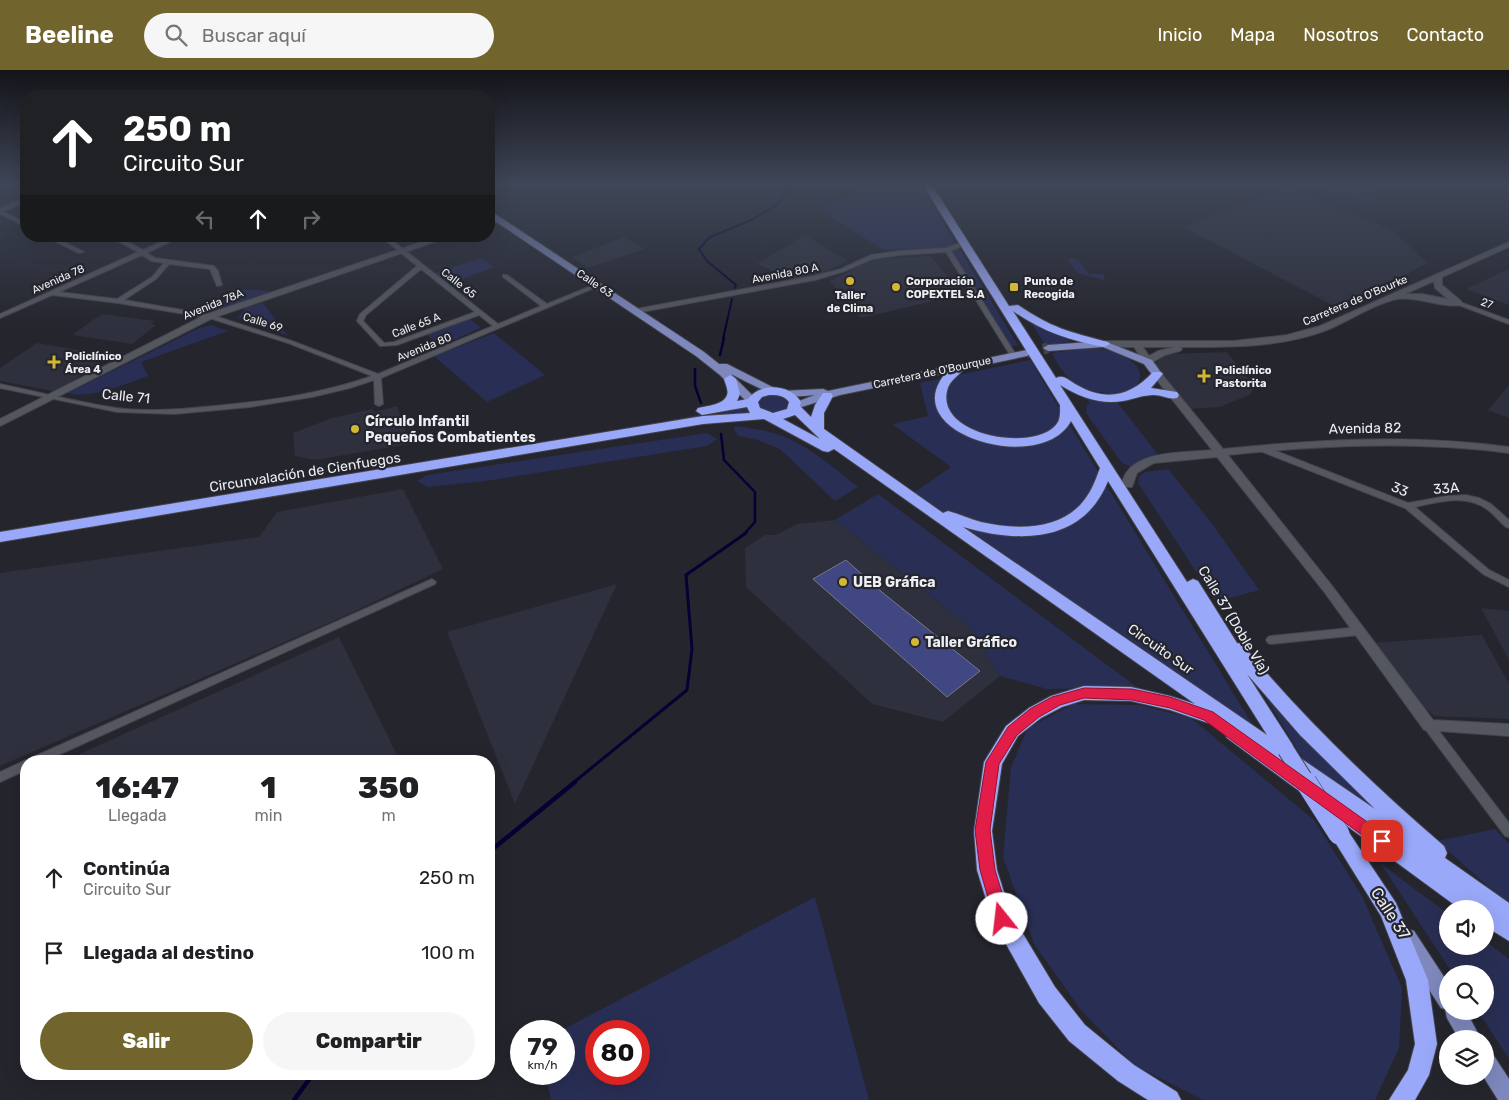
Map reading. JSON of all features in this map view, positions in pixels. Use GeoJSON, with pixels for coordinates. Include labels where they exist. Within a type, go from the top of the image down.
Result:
{"type":"FeatureCollection","features":[{"type":"Feature","properties":{"kind":"highway"},"geometry":{"type":"LineString","coordinates":[[958,233],[1066,405],[1067,420],[1054,434],[1034,441],[987,440],[959,426],[942,408],[939,394],[942,385],[951,373],[960,367]]}},
{"type":"Feature","properties":{"kind":"highway","name":"Calle 37 (Doble Vía)"},"geometry":{"type":"LineString","coordinates":[[966,233],[1221,630],[1243,666],[1286,750]]}},
{"type":"Feature","properties":{"kind":"highway"},"geometry":{"type":"LineString","coordinates":[[1014,307],[1051,331],[1077,339],[1104,344]]}},
{"type":"Feature","properties":{"kind":"highway"},"geometry":{"type":"LineString","coordinates":[[1138,392],[1150,384],[1157,374]]}},
{"type":"Feature","properties":{"kind":"highway"},"geometry":{"type":"LineString","coordinates":[[717,408],[732,400],[734,394],[730,379]]}},
{"type":"Feature","properties":{"kind":"highway"},"geometry":{"type":"LineString","coordinates":[[1061,380],[1075,390],[1098,398],[1119,397],[1138,392],[1156,391],[1172,395]]}},
{"type":"Feature","properties":{"kind":"highway","name":"Circunvalación de Cienfuegos"},"geometry":{"type":"LineString","coordinates":[[0,528],[469,452],[752,402],[763,392],[780,392]]}},
{"type":"Feature","properties":{"kind":"highway"},"geometry":{"type":"LineString","coordinates":[[780,392],[793,398],[795,407]]}},
{"type":"Feature","properties":{"kind":"highway"},"geometry":{"type":"LineString","coordinates":[[734,417],[771,423],[813,434],[818,409],[832,394]]}},
{"type":"Feature","properties":{"kind":"highway"},"geometry":{"type":"LineString","coordinates":[[752,402],[754,410],[766,416]]}},
{"type":"Feature","properties":{"kind":"highway","name":"Calle 37 (Doble Vía)"},"geometry":{"type":"LineString","coordinates":[[1066,405],[1286,750]]}},
{"type":"Feature","properties":{"kind":"highway","name":"Circunvalación de Cienfuegos"},"geometry":{"type":"LineString","coordinates":[[0,537],[378,476],[703,420],[782,416],[795,407]]}},
{"type":"Feature","properties":{"kind":"highway","name":"Circuito Sur"},"geometry":{"type":"LineString","coordinates":[[795,407],[813,434],[837,453],[1464,900]]}},
{"type":"Feature","properties":{"kind":"highway","name":"Circuito Sur"},"geometry":{"type":"LineString","coordinates":[[766,416],[813,434],[917,502],[1411,845],[1499,913],[1509,932]]}},
{"type":"Feature","properties":{"kind":"highway"},"geometry":{"type":"LineString","coordinates":[[917,502],[965,523],[1006,531],[1048,528],[1066,522],[1082,511],[1101,485],[1106,468]]}},
{"type":"Feature","properties":{"kind":"highway"},"geometry":{"type":"LineString","coordinates":[[1221,630],[1260,680],[1336,760],[1499,913]]}},
{"type":"Feature","properties":{"kind":"highway"},"geometry":{"type":"LineString","coordinates":[[1169,1100],[1126,1073],[1077,1033],[1047,995],[1002,919],[987,870],[983,830],[993,762],[1012,731],[1035,713],[1057,701],[1084,693],[1132,694],[1170,703],[1208,716]]}},
{"type":"Feature","properties":{"kind":"highway","name":"Calle 37"},"geometry":{"type":"LineString","coordinates":[[1286,750],[1390,910]]}},
{"type":"Feature","properties":{"kind":"highway"},"geometry":{"type":"LineString","coordinates":[[1390,910],[1418,980],[1426,1044],[1418,1075],[1401,1100]]}},
{"type":"Feature","properties":{"kind":"main road","name":"Calle 63"},"geometry":{"type":"LineString","coordinates":[[514,233],[598,285],[700,354],[730,379],[752,402]]}},
{"type":"Feature","properties":{"kind":"main road"},"geometry":{"type":"LineString","coordinates":[[1048,348],[1104,344],[1148,362],[1157,374]]}},
{"type":"Feature","properties":{"kind":"main road","name":"Carretera de O'Bourque"},"geometry":{"type":"LineString","coordinates":[[795,407],[832,394],[1026,353]]}},
{"type":"Feature","properties":{"kind":"main road","name":"Calle 63"},"geometry":{"type":"LineString","coordinates":[[700,354],[780,392]]}},
{"type":"Feature","properties":{"kind":"main road","name":"Carretera de O'Bourque"},"geometry":{"type":"LineString","coordinates":[[780,392],[832,394]]}},
{"type":"Feature","properties":{"kind":"main road","name":"Calle 37"},"geometry":{"type":"LineString","coordinates":[[1390,910],[1439,987]]}},
{"type":"Feature","properties":{"kind":"main road"},"geometry":{"type":"LineString","coordinates":[[1494,1074],[1509,1098]]}},
{"type":"Feature","properties":{"kind":"street"},"geometry":{"type":"LineString","coordinates":[[60,242],[81,252]]}},
{"type":"Feature","properties":{"kind":"street"},"geometry":{"type":"LineString","coordinates":[[124,242],[135,247],[153,260],[212,267],[219,285]]}},
{"type":"Feature","properties":{"kind":"street","name":"Avenida 78"},"geometry":{"type":"LineString","coordinates":[[0,316],[166,242]]}},
{"type":"Feature","properties":{"kind":"street","name":"Calle 65"},"geometry":{"type":"LineString","coordinates":[[390,242],[498,327]]}},
{"type":"Feature","properties":{"kind":"street","name":"Avenida 78A"},"geometry":{"type":"LineString","coordinates":[[0,423],[210,316],[431,242]]}},
{"type":"Feature","properties":{"kind":"street","name":"Avenida 80 A"},"geometry":{"type":"LineString","coordinates":[[636,311],[815,278],[843,270],[871,257],[948,250],[964,243]]}},
{"type":"Feature","properties":{"kind":"street","name":"Carretera de O'Bourke"},"geometry":{"type":"LineString","coordinates":[[1202,344],[1258,343],[1288,338],[1323,328],[1509,244]]}},
{"type":"Feature","properties":{"kind":"street"},"geometry":{"type":"LineString","coordinates":[[948,250],[1013,355]]}},
{"type":"Feature","properties":{"kind":"street"},"geometry":{"type":"LineString","coordinates":[[118,301],[154,278],[167,263]]}},
{"type":"Feature","properties":{"kind":"street","name":"Calle 65 A"},"geometry":{"type":"LineString","coordinates":[[420,266],[363,314],[360,320],[382,345],[395,344],[480,312]]}},
{"type":"Feature","properties":{"kind":"street"},"geometry":{"type":"LineString","coordinates":[[505,276],[546,306]]}},
{"type":"Feature","properties":{"kind":"street"},"geometry":{"type":"LineString","coordinates":[[1438,276],[1438,286],[1458,303]]}},
{"type":"Feature","properties":{"kind":"street","name":"Avenida 80"},"geometry":{"type":"LineString","coordinates":[[250,405],[329,391],[377,376],[598,285]]}},
{"type":"Feature","properties":{"kind":"street"},"geometry":{"type":"LineString","coordinates":[[1416,286],[1442,290]]}},
{"type":"Feature","properties":{"kind":"street"},"geometry":{"type":"LineString","coordinates":[[1416,286],[1422,296]]}},
{"type":"Feature","properties":{"kind":"street","name":"Calle 69"},"geometry":{"type":"LineString","coordinates":[[51,293],[118,301],[210,316],[290,342],[377,376]]}},
{"type":"Feature","properties":{"kind":"street"},"geometry":{"type":"LineString","coordinates":[[1388,298],[1422,296],[1458,303]]}},
{"type":"Feature","properties":{"kind":"street","name":"27"},"geometry":{"type":"LineString","coordinates":[[1458,303],[1509,322]]}},
{"type":"Feature","properties":{"kind":"street"},"geometry":{"type":"LineString","coordinates":[[1104,344],[1202,344]]}},
{"type":"Feature","properties":{"kind":"street"},"geometry":{"type":"LineString","coordinates":[[1137,344],[1148,362],[1165,351],[1202,344]]}},
{"type":"Feature","properties":{"kind":"street"},"geometry":{"type":"LineString","coordinates":[[1157,374],[1329,590],[1509,832]]}},
{"type":"Feature","properties":{"kind":"street"},"geometry":{"type":"LineString","coordinates":[[377,376],[378,404]]}},
{"type":"Feature","properties":{"kind":"street","name":"Calle 71"},"geometry":{"type":"LineString","coordinates":[[0,386],[117,410],[182,411],[250,405]]}},
{"type":"Feature","properties":{"kind":"street","name":"Avenida 82"},"geometry":{"type":"LineString","coordinates":[[1128,484],[1131,471],[1139,464],[1153,460],[1263,449],[1332,443],[1378,442],[1472,445],[1509,450]]}},
{"type":"Feature","properties":{"kind":"street","name":"33"},"geometry":{"type":"LineString","coordinates":[[1263,449],[1408,506],[1486,572],[1509,584]]}},
{"type":"Feature","properties":{"kind":"street","name":"33A"},"geometry":{"type":"LineString","coordinates":[[1408,506],[1448,498],[1472,499],[1486,504],[1509,525]]}},
{"type":"Feature","properties":{"kind":"street"},"geometry":{"type":"LineString","coordinates":[[48,755],[432,582]]}},
{"type":"Feature","properties":{"kind":"street"},"geometry":{"type":"LineString","coordinates":[[1271,640],[1358,631]]}},
{"type":"Feature","properties":{"kind":"street"},"geometry":{"type":"LineString","coordinates":[[1429,726],[1509,730]]}},
{"type":"Feature","properties":{"kind":"street"},"geometry":{"type":"LineString","coordinates":[[0,777],[20,768]]}},
{"type":"Feature","properties":{"kind":"shaded area"},"geometry":{"type":"Polygon","coordinates":[[[856,233],[949,233],[1018,345],[1010,347],[948,248],[884,250],[856,233]]]}},
{"type":"Feature","properties":{"kind":"shaded area"},"geometry":{"type":"Polygon","coordinates":[[[1195,233],[1395,233],[1428,263],[1338,308],[1195,233]]]}},
{"type":"Feature","properties":{"kind":"shaded area"},"geometry":{"type":"Polygon","coordinates":[[[805,235],[848,261],[816,276],[792,279],[757,264],[805,235]]]}},
{"type":"Feature","properties":{"kind":"shaded area"},"geometry":{"type":"Polygon","coordinates":[[[624,237],[645,249],[588,268],[572,257],[624,237]]]}},
{"type":"Feature","properties":{"kind":"shaded area","name":"Corporación COPEXTEL S.A"},"geometry":{"type":"Polygon","coordinates":[[[930,256],[963,294],[861,318],[830,281],[873,259],[930,256]]]}},
{"type":"Feature","properties":{"kind":"shaded area"},"geometry":{"type":"Polygon","coordinates":[[[481,258],[494,267],[449,284],[435,273],[481,258]]]}},
{"type":"Feature","properties":{"kind":"shaded area"},"geometry":{"type":"Polygon","coordinates":[[[1070,258],[1078,259],[1089,274],[1103,274],[1105,279],[1078,273],[1067,260],[1070,258]]]}},
{"type":"Feature","properties":{"kind":"shaded area"},"geometry":{"type":"Polygon","coordinates":[[[1509,269],[1509,305],[1466,289],[1509,269]]]}},
{"type":"Feature","properties":{"kind":"shaded area"},"geometry":{"type":"Polygon","coordinates":[[[234,289],[272,291],[217,310],[201,308],[206,303],[216,303],[234,289]]]}},
{"type":"Feature","properties":{"kind":"shaded area"},"geometry":{"type":"Polygon","coordinates":[[[263,303],[288,336],[238,318],[245,308],[263,303]]]}},
{"type":"Feature","properties":{"kind":"shaded area"},"geometry":{"type":"Polygon","coordinates":[[[102,314],[154,321],[151,324],[156,325],[132,344],[72,335],[102,314]]]}},
{"type":"Feature","properties":{"kind":"shaded area"},"geometry":{"type":"Polygon","coordinates":[[[469,318],[481,328],[440,346],[427,335],[469,318]]]}},
{"type":"Feature","properties":{"kind":"shaded area"},"geometry":{"type":"Polygon","coordinates":[[[1031,323],[1072,341],[1046,346],[1031,323]]]}},
{"type":"Feature","properties":{"kind":"shaded area"},"geometry":{"type":"Polygon","coordinates":[[[211,325],[228,331],[141,362],[148,376],[97,393],[77,395],[68,393],[199,328],[211,325]]]}},
{"type":"Feature","properties":{"kind":"shaded area"},"geometry":{"type":"Polygon","coordinates":[[[494,333],[545,375],[487,402],[434,356],[494,333]]]}},
{"type":"Feature","properties":{"kind":"shaded area","name":"Policlínico Área 4"},"geometry":{"type":"Polygon","coordinates":[[[37,343],[108,355],[58,392],[0,381],[0,368],[37,343]]]}},
{"type":"Feature","properties":{"kind":"shaded area"},"geometry":{"type":"Polygon","coordinates":[[[1083,349],[1103,349],[1124,356],[1135,364],[1138,369],[1139,381],[1135,387],[1128,390],[1109,393],[1090,390],[1075,384],[1056,362],[1052,353],[1083,349]]]}},
{"type":"Feature","properties":{"kind":"shaded area","name":"Policlínico Pastorita"},"geometry":{"type":"Polygon","coordinates":[[[1227,352],[1254,386],[1251,394],[1220,407],[1190,409],[1153,365],[1166,354],[1227,352]]]}},
{"type":"Feature","properties":{"kind":"shaded area"},"geometry":{"type":"Polygon","coordinates":[[[1030,360],[1254,727],[909,496],[951,467],[892,424],[928,416],[920,383],[1030,360]]]}},
{"type":"Feature","properties":{"kind":"shaded area"},"geometry":{"type":"Polygon","coordinates":[[[1509,385],[1509,418],[1488,410],[1509,385]]]}},
{"type":"Feature","properties":{"kind":"shaded area"},"geometry":{"type":"Polygon","coordinates":[[[777,394],[786,397],[790,403],[788,410],[773,414],[759,409],[757,402],[762,397],[777,394]]]}},
{"type":"Feature","properties":{"kind":"shaded area"},"geometry":{"type":"Polygon","coordinates":[[[1086,398],[1117,402],[1159,456],[1142,460],[1131,467],[1122,463],[1086,413],[1087,405],[1090,404],[1086,398]]]}},
{"type":"Feature","properties":{"kind":"shaded area"},"geometry":{"type":"Polygon","coordinates":[[[744,405],[751,414],[664,424],[664,421],[744,405]]]}},
{"type":"Feature","properties":{"kind":"shaded area","name":"Círculo Infantil Pequeños Combatientes"},"geometry":{"type":"Polygon","coordinates":[[[397,406],[410,444],[315,460],[295,456],[293,433],[332,418],[373,409],[374,412],[397,406]]]}},
{"type":"Feature","properties":{"kind":"shaded area"},"geometry":{"type":"Polygon","coordinates":[[[735,426],[768,432],[796,442],[839,471],[858,487],[835,501],[780,449],[755,439],[738,436],[734,429],[735,426]]]}},
{"type":"Feature","properties":{"kind":"shaded area"},"geometry":{"type":"Polygon","coordinates":[[[707,433],[717,439],[707,446],[486,481],[428,487],[417,481],[427,475],[707,433]]]}},
{"type":"Feature","properties":{"kind":"shaded area"},"geometry":{"type":"Polygon","coordinates":[[[1168,469],[1210,521],[1259,590],[1216,602],[1138,483],[1139,476],[1145,472],[1168,469]]]}},
{"type":"Feature","properties":{"kind":"shaded area"},"geometry":{"type":"Polygon","coordinates":[[[403,489],[443,569],[349,614],[25,755],[20,755],[20,757],[0,766],[0,573],[259,537],[277,512],[403,489]]]}},
{"type":"Feature","properties":{"kind":"shaded area"},"geometry":{"type":"Polygon","coordinates":[[[878,494],[1138,688],[1047,689],[1000,676],[970,627],[835,520],[878,494]]]}},
{"type":"Feature","properties":{"kind":"shaded area"},"geometry":{"type":"Polygon","coordinates":[[[835,520],[970,627],[1000,676],[943,722],[872,704],[746,587],[745,548],[765,535],[776,535],[797,524],[835,520]]]}},
{"type":"Feature","properties":{"kind":"shaded area"},"geometry":{"type":"Polygon","coordinates":[[[617,584],[515,804],[447,632],[617,584]]]}},
{"type":"Feature","properties":{"kind":"shaded area"},"geometry":{"type":"Polygon","coordinates":[[[1481,608],[1509,611],[1509,660],[1481,608]]]}},
{"type":"Feature","properties":{"kind":"shaded area"},"geometry":{"type":"Polygon","coordinates":[[[1482,635],[1509,684],[1509,719],[1435,716],[1421,706],[1372,643],[1482,635]]]}},
{"type":"Feature","properties":{"kind":"shaded area"},"geometry":{"type":"Polygon","coordinates":[[[339,637],[397,755],[77,755],[339,637]]]}},
{"type":"Feature","properties":{"kind":"shaded area"},"geometry":{"type":"Polygon","coordinates":[[[1261,690],[1326,761],[1395,829],[1309,769],[1261,690]]]}},
{"type":"Feature","properties":{"kind":"shaded area"},"geometry":{"type":"Polygon","coordinates":[[[1073,704],[1139,705],[1191,718],[1314,820],[1362,896],[1402,988],[1399,1048],[1375,1100],[1203,1100],[1134,1065],[1081,1010],[1034,944],[1003,857],[1011,767],[1028,728],[1073,704]]]}},
{"type":"Feature","properties":{"kind":"shaded area"},"geometry":{"type":"Polygon","coordinates":[[[1495,829],[1509,844],[1509,905],[1437,841],[1495,829]]]}},
{"type":"Feature","properties":{"kind":"shaded area"},"geometry":{"type":"Polygon","coordinates":[[[1381,864],[1439,907],[1439,953],[1381,864]]]}},
{"type":"Feature","properties":{"kind":"shaded area"},"geometry":{"type":"Polygon","coordinates":[[[815,897],[869,1100],[551,1100],[548,1085],[575,1085],[575,1023],[815,897]]]}},
{"type":"Feature","properties":{"kind":"shaded area"},"geometry":{"type":"Polygon","coordinates":[[[1494,948],[1509,959],[1509,1059],[1494,1036],[1494,1030],[1490,1030],[1484,1020],[1494,1020],[1494,965],[1447,965],[1441,955],[1494,955],[1494,948]]]}},
{"type":"Feature","properties":{"kind":"building","name":"Taller Gráfico"},"geometry":{"type":"Polygon","coordinates":[[[846,560],[883,593],[980,671],[947,697],[813,579],[846,560]]]}},
{"type":"Feature","properties":{"kind":"waterway"},"geometry":{"type":"LineString","coordinates":[[720,233],[710,237],[699,249],[707,261],[736,285],[735,288]]}},
{"type":"Feature","properties":{"kind":"waterway"},"geometry":{"type":"LineString","coordinates":[[723,339],[732,299]]}},
{"type":"Feature","properties":{"kind":"waterway"},"geometry":{"type":"LineString","coordinates":[[720,355],[724,338]]}},
{"type":"Feature","properties":{"kind":"waterway"},"geometry":{"type":"LineString","coordinates":[[695,369],[695,386],[701,403]]}},
{"type":"Feature","properties":{"kind":"waterway"},"geometry":{"type":"LineString","coordinates":[[721,434],[724,460],[755,492],[755,522],[744,534]]}},
{"type":"Feature","properties":{"kind":"waterway"},"geometry":{"type":"LineString","coordinates":[[573,783],[687,690],[692,649],[686,575],[746,533]]}},
{"type":"Feature","properties":{"kind":"waterway"},"geometry":{"type":"LineString","coordinates":[[495,847],[575,782]]}},
{"type":"Feature","properties":{"kind":"waterway"},"geometry":{"type":"LineString","coordinates":[[294,1100],[309,1080]]}},
{"type":"Feature","properties":{"kind":"tunnel"},"geometry":{"type":"LineString","coordinates":[[1027,353],[1048,348]]}},
{"type":"Feature","properties":{"kind":"place","name":"Taller de Clima"},"geometry":{"type":"Point","coordinates":[850,281]}},
{"type":"Feature","properties":{"kind":"place","name":"Corporación COPEXTEL S.A"},"geometry":{"type":"Point","coordinates":[896,287]}},
{"type":"Feature","properties":{"kind":"place","name":"Punto de Recogida"},"geometry":{"type":"Point","coordinates":[1014,287]}},
{"type":"Feature","properties":{"kind":"place","name":"Policlínico Área 4"},"geometry":{"type":"Point","coordinates":[54,362]}},
{"type":"Feature","properties":{"kind":"place","name":"Policlínico Pastorita"},"geometry":{"type":"Point","coordinates":[1204,376]}},
{"type":"Feature","properties":{"kind":"place","name":"Círculo Infantil Pequeños Combatientes"},"geometry":{"type":"Point","coordinates":[355,429]}},
{"type":"Feature","properties":{"kind":"place","name":"UEB Gráfica"},"geometry":{"type":"Point","coordinates":[843,582]}},
{"type":"Feature","properties":{"kind":"place","name":"Taller Gráfico"},"geometry":{"type":"Point","coordinates":[915,642]}},
{"type":"Feature","properties":{"kind":"route"},"geometry":{"type":"LineString","coordinates":[[1002,919],[987,870],[983,830],[986,796],[993,762],[1012,731],[1035,713],[1057,701],[1084,693],[1132,694],[1170,703],[1208,716],[1382,841]]}}]}
